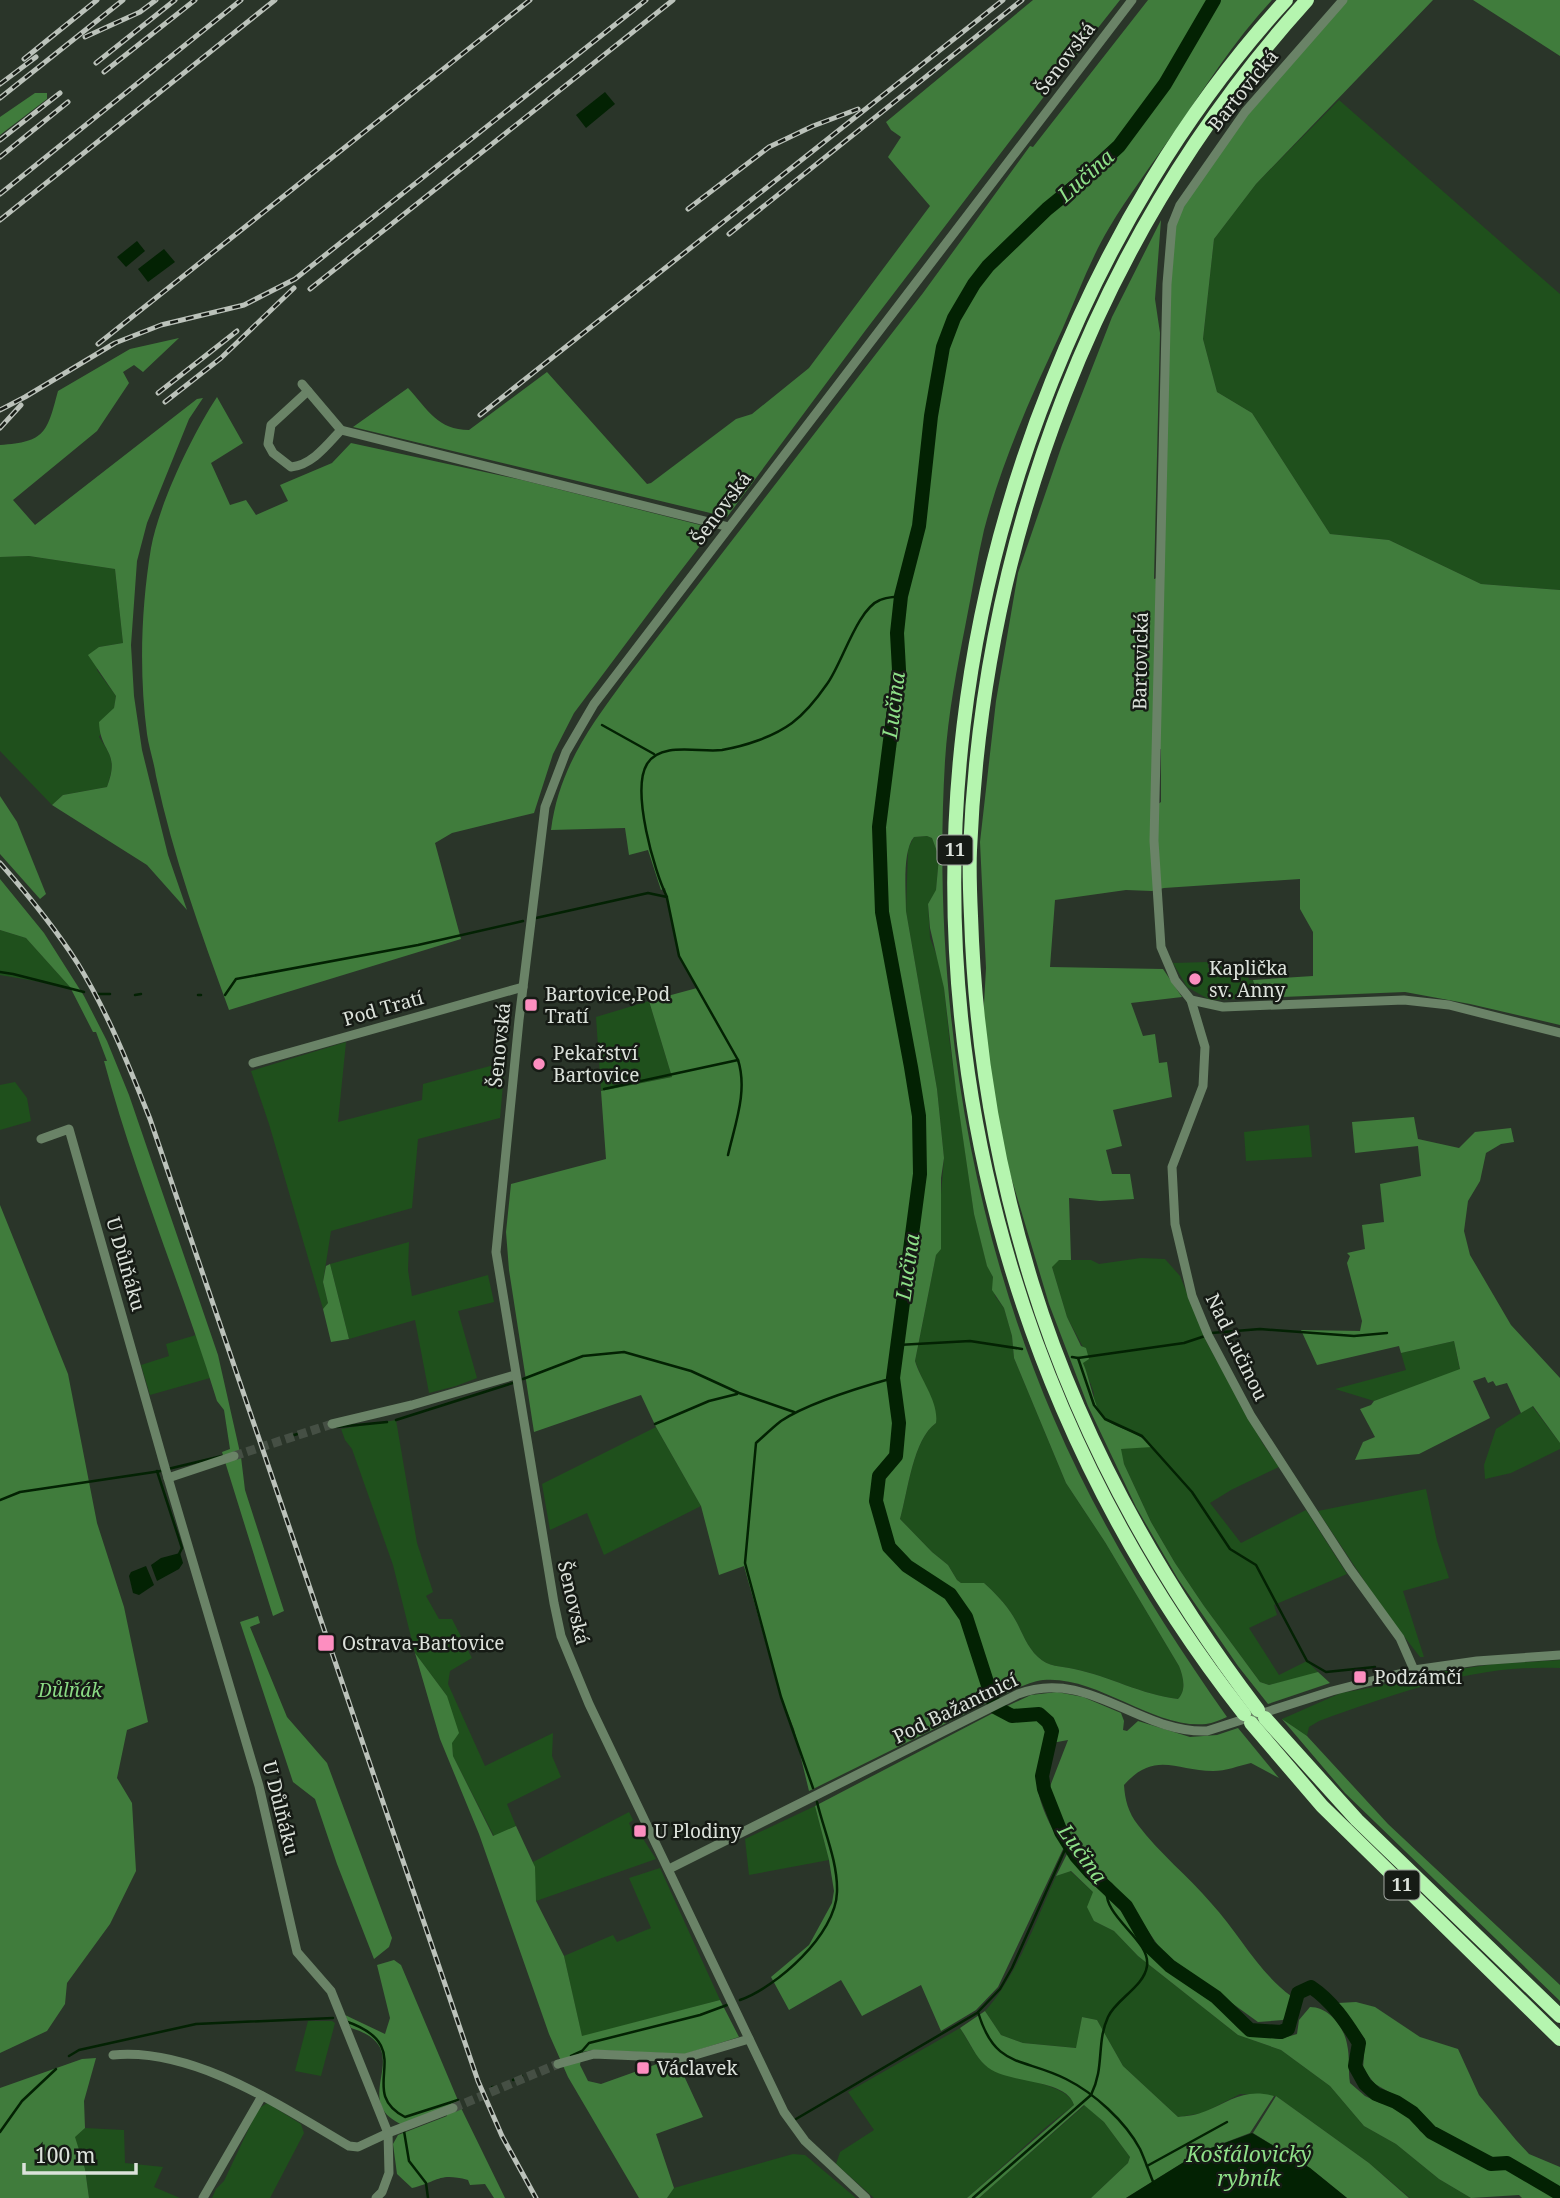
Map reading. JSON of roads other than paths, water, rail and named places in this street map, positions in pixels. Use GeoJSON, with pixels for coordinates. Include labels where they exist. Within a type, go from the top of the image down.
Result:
{"type":"FeatureCollection","features":[{"type":"Feature","properties":{"kind":"highway","name":"11"},"geometry":{"type":"LineString","coordinates":[[1286,0],[1202,105],[1144,194],[1099,276],[1047,394],[1000,536],[973,657],[958,771],[954,853],[957,961],[964,1048],[997,1218],[1035,1344],[1079,1450],[1138,1561],[1175,1621],[1254,1716],[1322,1806],[1560,2039]]}},
{"type":"Feature","properties":{"kind":"highway","name":"11"},"geometry":{"type":"LineString","coordinates":[[1307,0],[1216,114],[1135,241],[1061,400],[1028,494],[1001,599],[982,703],[969,854],[972,963],[979,1046],[996,1145],[1032,1285],[1073,1394],[1110,1475],[1180,1600],[1254,1716],[1357,1820],[1560,2016]]}},
{"type":"Feature","properties":{"kind":"street","name":"Šenovská"},"geometry":{"type":"LineString","coordinates":[[866,2198],[805,2141],[792,2125],[589,1704],[561,1636],[496,1252],[542,828],[545,807],[555,778],[566,752],[594,704],[1132,0]]}},
{"type":"Feature","properties":{"kind":"street","name":"Bartovická"},"geometry":{"type":"LineString","coordinates":[[1191,1000],[1175,980],[1161,947],[1154,841],[1166,295],[1172,225],[1186,197],[1245,112],[1343,0]]}},
{"type":"Feature","properties":{"kind":"street"},"geometry":{"type":"LineString","coordinates":[[341,430],[316,455],[298,466],[291,467],[273,453],[268,444],[271,425],[305,388],[341,430],[729,527]]}},
{"type":"Feature","properties":{"kind":"street","name":"Pod Tratí"},"geometry":{"type":"LineString","coordinates":[[253,1063],[523,987]]}},
{"type":"Feature","properties":{"kind":"street"},"geometry":{"type":"LineString","coordinates":[[1191,1000],[1223,1007],[1404,1000],[1449,1005],[1560,1032]]}},
{"type":"Feature","properties":{"kind":"street","name":"Nad Lučinou"},"geometry":{"type":"LineString","coordinates":[[1191,1000],[1205,1047],[1203,1086],[1172,1167],[1175,1224],[1192,1296],[1208,1335],[1251,1416],[1350,1569],[1400,1638],[1414,1670]]}},
{"type":"Feature","properties":{"kind":"street","name":"U Důlňáku"},"geometry":{"type":"LineString","coordinates":[[41,1139],[69,1129],[259,1786],[297,1952],[331,1991],[387,2133],[389,2173],[382,2192],[376,2198]]}},
{"type":"Feature","properties":{"kind":"street"},"geometry":{"type":"LineString","coordinates":[[332,1424],[412,1405],[515,1375]]}},
{"type":"Feature","properties":{"kind":"street"},"geometry":{"type":"LineString","coordinates":[[168,1478],[234,1455]]}},
{"type":"Feature","properties":{"kind":"street","name":"Pod Bažantnicí"},"geometry":{"type":"LineString","coordinates":[[669,1869],[1018,1694],[1042,1688],[1066,1688],[1089,1693],[1189,1731],[1214,1730],[1362,1682],[1414,1670],[1560,1654]]}},
{"type":"Feature","properties":{"kind":"street"},"geometry":{"type":"LineString","coordinates":[[558,2064],[594,2054],[685,2058],[749,2039]]}},
{"type":"Feature","properties":{"kind":"street"},"geometry":{"type":"LineString","coordinates":[[113,2055],[129,2053],[175,2061],[222,2076],[349,2146],[358,2147],[453,2108]]}},
{"type":"Feature","properties":{"kind":"street"},"geometry":{"type":"LineString","coordinates":[[203,2198],[262,2096]]}},
{"type":"Feature","properties":{"kind":"water"},"geometry":{"type":"Polygon","coordinates":[[[605,92],[615,104],[586,128],[576,115],[605,92]]]}},
{"type":"Feature","properties":{"kind":"water"},"geometry":{"type":"Polygon","coordinates":[[[137,241],[145,251],[126,267],[117,257],[137,241]]]}},
{"type":"Feature","properties":{"kind":"water"},"geometry":{"type":"Polygon","coordinates":[[[164,249],[175,262],[148,282],[138,269],[164,249]]]}},
{"type":"Feature","properties":{"kind":"water"},"geometry":{"type":"Polygon","coordinates":[[[180,1553],[183,1563],[179,1569],[157,1581],[151,1565],[161,1558],[180,1553]]]}},
{"type":"Feature","properties":{"kind":"water"},"geometry":{"type":"Polygon","coordinates":[[[146,1566],[154,1585],[139,1595],[133,1593],[129,1576],[131,1572],[146,1566]]]}},
{"type":"Feature","properties":{"kind":"water","name":"Košťálovický rybník"},"geometry":{"type":"Polygon","coordinates":[[[1252,2133],[1310,2168],[1347,2198],[1126,2198],[1200,2152],[1252,2133]]]}},
{"type":"Feature","properties":{"kind":"waterway","name":"Lučina"},"geometry":{"type":"LineString","coordinates":[[1214,0],[1165,84],[1119,146],[1047,209],[988,266],[954,318],[943,347],[931,416],[919,526],[901,596],[897,633],[899,670],[879,827],[882,912],[919,1116],[920,1174],[893,1378],[899,1423],[896,1456],[879,1476],[876,1501],[889,1547],[907,1566],[950,1594],[966,1617],[995,1707],[1012,1716],[1039,1714],[1048,1722],[1052,1731],[1042,1776],[1044,1789],[1061,1832],[1076,1856],[1126,1906],[1149,1946],[1170,1966],[1216,1997],[1250,2030],[1281,2032],[1288,2029],[1298,1993],[1311,1987],[1332,2005],[1359,2043],[1355,2066],[1365,2084],[1376,2094],[1413,2113],[1431,2132],[1491,2164],[1507,2163],[1560,2194]]}},
{"type":"Feature","properties":{"kind":"waterway"},"geometry":{"type":"LineString","coordinates":[[536,918],[648,893],[667,897],[656,869],[643,811],[643,776],[647,764],[653,757],[671,750],[722,750],[758,740],[784,728],[806,710],[827,684],[864,614],[882,599],[901,596]]}},
{"type":"Feature","properties":{"kind":"waterway"},"geometry":{"type":"LineString","coordinates":[[602,725],[654,754]]}},
{"type":"Feature","properties":{"kind":"waterway"},"geometry":{"type":"LineString","coordinates":[[667,898],[679,956],[738,1060],[741,1072],[741,1096],[728,1155]]}},
{"type":"Feature","properties":{"kind":"waterway"},"geometry":{"type":"LineString","coordinates":[[225,995],[236,979],[418,945],[523,921]]}},
{"type":"Feature","properties":{"kind":"waterway"},"geometry":{"type":"LineString","coordinates":[[0,972],[84,992]]}},
{"type":"Feature","properties":{"kind":"waterway"},"geometry":{"type":"LineString","coordinates":[[98,994],[110,994]]}},
{"type":"Feature","properties":{"kind":"waterway"},"geometry":{"type":"LineString","coordinates":[[135,995],[141,994]]}},
{"type":"Feature","properties":{"kind":"waterway"},"geometry":{"type":"LineString","coordinates":[[604,1089],[738,1060]]}},
{"type":"Feature","properties":{"kind":"waterway"},"geometry":{"type":"LineString","coordinates":[[1211,1333],[1260,1329],[1354,1336],[1387,1333]]}},
{"type":"Feature","properties":{"kind":"waterway"},"geometry":{"type":"LineString","coordinates":[[1078,1358],[1184,1343],[1205,1336]]}},
{"type":"Feature","properties":{"kind":"waterway"},"geometry":{"type":"LineString","coordinates":[[898,1345],[970,1341],[1022,1349]]}},
{"type":"Feature","properties":{"kind":"waterway"},"geometry":{"type":"LineString","coordinates":[[523,1379],[583,1356],[624,1352],[691,1371],[739,1393],[794,1412]]}},
{"type":"Feature","properties":{"kind":"waterway"},"geometry":{"type":"LineString","coordinates":[[1072,1357],[1078,1358],[1094,1405],[1105,1419],[1142,1436],[1192,1492],[1230,1549],[1256,1565],[1307,1661],[1326,1672],[1375,1667]]}},
{"type":"Feature","properties":{"kind":"waterway"},"geometry":{"type":"LineString","coordinates":[[813,1788],[781,1697],[745,1563],[756,1443],[792,1414],[893,1378]]}},
{"type":"Feature","properties":{"kind":"waterway"},"geometry":{"type":"LineString","coordinates":[[396,1420],[516,1382]]}},
{"type":"Feature","properties":{"kind":"waterway"},"geometry":{"type":"LineString","coordinates":[[655,1424],[709,1401],[737,1394]]}},
{"type":"Feature","properties":{"kind":"waterway"},"geometry":{"type":"LineString","coordinates":[[337,1427],[387,1422]]}},
{"type":"Feature","properties":{"kind":"waterway"},"geometry":{"type":"LineString","coordinates":[[287,1437],[301,1433]]}},
{"type":"Feature","properties":{"kind":"waterway"},"geometry":{"type":"LineString","coordinates":[[168,1469],[222,1456]]}},
{"type":"Feature","properties":{"kind":"waterway"},"geometry":{"type":"LineString","coordinates":[[157,1471],[182,1548],[179,1554]]}},
{"type":"Feature","properties":{"kind":"waterway"},"geometry":{"type":"LineString","coordinates":[[0,1500],[20,1492],[161,1471]]}},
{"type":"Feature","properties":{"kind":"waterway"},"geometry":{"type":"LineString","coordinates":[[740,2000],[771,1984],[802,1957],[827,1925],[834,1908],[837,1881],[817,1802]]}},
{"type":"Feature","properties":{"kind":"waterway"},"geometry":{"type":"LineString","coordinates":[[1061,1832],[1068,1843],[1012,1968],[1000,1989],[978,2012],[985,2030],[1002,2052],[1012,2059],[1066,2079],[1108,2109],[1134,2139],[1154,2184]]}},
{"type":"Feature","properties":{"kind":"waterway"},"geometry":{"type":"LineString","coordinates":[[973,2198],[1091,2095],[1098,2075],[1102,2036],[1108,2017],[1145,1973],[1146,1956],[1142,1946],[1111,1908],[1107,1887]]}},
{"type":"Feature","properties":{"kind":"waterway"},"geometry":{"type":"LineString","coordinates":[[571,2056],[582,2051],[589,2043],[700,2015],[727,2005]]}},
{"type":"Feature","properties":{"kind":"waterway"},"geometry":{"type":"LineString","coordinates":[[796,2119],[977,2013]]}},
{"type":"Feature","properties":{"kind":"waterway"},"geometry":{"type":"LineString","coordinates":[[69,2056],[79,2050],[196,2024],[333,2018]]}},
{"type":"Feature","properties":{"kind":"waterway"},"geometry":{"type":"LineString","coordinates":[[345,2021],[368,2031],[380,2043],[384,2056],[385,2094],[391,2106],[405,2117],[458,2100]]}},
{"type":"Feature","properties":{"kind":"waterway"},"geometry":{"type":"LineString","coordinates":[[0,2132],[22,2101],[56,2069]]}},
{"type":"Feature","properties":{"kind":"waterway","name":"U Důlňáku"},"geometry":{"type":"LineString","coordinates":[[513,2080],[522,2076]]}},
{"type":"Feature","properties":{"kind":"waterway"},"geometry":{"type":"LineString","coordinates":[[1147,2166],[1227,2122]]}},
{"type":"Feature","properties":{"kind":"waterway"},"geometry":{"type":"LineString","coordinates":[[404,2131],[409,2161],[426,2183],[428,2198]]}},
{"type":"Feature","properties":{"kind":"tunnel"},"geometry":{"type":"LineString","coordinates":[[234,1456],[332,1424]]}},
{"type":"Feature","properties":{"kind":"tunnel"},"geometry":{"type":"LineString","coordinates":[[453,2108],[558,2064]]}},
{"type":"Feature","properties":{"kind":"railway"},"geometry":{"type":"LineString","coordinates":[[24,59],[97,0]]}},
{"type":"Feature","properties":{"kind":"railway"},"geometry":{"type":"LineString","coordinates":[[0,98],[123,0]]}},
{"type":"Feature","properties":{"kind":"railway"},"geometry":{"type":"LineString","coordinates":[[85,37],[140,12],[156,0]]}},
{"type":"Feature","properties":{"kind":"railway"},"geometry":{"type":"LineString","coordinates":[[96,63],[175,0]]}},
{"type":"Feature","properties":{"kind":"railway"},"geometry":{"type":"LineString","coordinates":[[104,72],[195,0]]}},
{"type":"Feature","properties":{"kind":"railway"},"geometry":{"type":"LineString","coordinates":[[0,194],[241,0]]}},
{"type":"Feature","properties":{"kind":"railway"},"geometry":{"type":"LineString","coordinates":[[0,220],[275,0]]}},
{"type":"Feature","properties":{"kind":"railway"},"geometry":{"type":"LineString","coordinates":[[98,344],[530,0]]}},
{"type":"Feature","properties":{"kind":"railway"},"geometry":{"type":"LineString","coordinates":[[0,410],[115,343],[161,325],[244,305],[295,279],[646,0]]}},
{"type":"Feature","properties":{"kind":"railway"},"geometry":{"type":"LineString","coordinates":[[310,289],[673,0]]}},
{"type":"Feature","properties":{"kind":"railway"},"geometry":{"type":"LineString","coordinates":[[480,415],[1003,0]]}},
{"type":"Feature","properties":{"kind":"railway"},"geometry":{"type":"LineString","coordinates":[[729,234],[1022,0]]}},
{"type":"Feature","properties":{"kind":"railway"},"geometry":{"type":"LineString","coordinates":[[0,84],[36,57]]}},
{"type":"Feature","properties":{"kind":"railway"},"geometry":{"type":"LineString","coordinates":[[0,140],[60,93]]}},
{"type":"Feature","properties":{"kind":"railway"},"geometry":{"type":"LineString","coordinates":[[0,157],[68,102]]}},
{"type":"Feature","properties":{"kind":"railway"},"geometry":{"type":"LineString","coordinates":[[688,209],[769,147],[858,109]]}},
{"type":"Feature","properties":{"kind":"railway"},"geometry":{"type":"LineString","coordinates":[[165,402],[221,358],[294,288]]}},
{"type":"Feature","properties":{"kind":"railway"},"geometry":{"type":"LineString","coordinates":[[158,393],[237,331]]}},
{"type":"Feature","properties":{"kind":"railway"},"geometry":{"type":"LineString","coordinates":[[0,428],[21,405]]}},
{"type":"Feature","properties":{"kind":"railway"},"geometry":{"type":"LineString","coordinates":[[0,863],[41,912],[78,964],[108,1021],[142,1099],[478,2081],[502,2136],[536,2198]]}},
{"type":"Feature","properties":{"kind":"place","name":"Kaplička sv. Anny"},"geometry":{"type":"Point","coordinates":[1195,979]}},
{"type":"Feature","properties":{"kind":"place","name":"Bartovice,Pod Tratí"},"geometry":{"type":"Point","coordinates":[531,1005]}},
{"type":"Feature","properties":{"kind":"place","name":"Pekařství Bartovice"},"geometry":{"type":"Point","coordinates":[539,1064]}},
{"type":"Feature","properties":{"kind":"place","name":"Ostrava-Bartovice"},"geometry":{"type":"Point","coordinates":[326,1643]}},
{"type":"Feature","properties":{"kind":"place","name":"Podzámčí"},"geometry":{"type":"Point","coordinates":[1360,1677]}},
{"type":"Feature","properties":{"kind":"place","name":"U Plodiny"},"geometry":{"type":"Point","coordinates":[640,1831]}},
{"type":"Feature","properties":{"kind":"place","name":"Václavek"},"geometry":{"type":"Point","coordinates":[643,2068]}},
{"type":"Feature","properties":{"kind":"park label","name":"Důlňák"},"geometry":{"type":"Point","coordinates":[70,1690]}}]}
